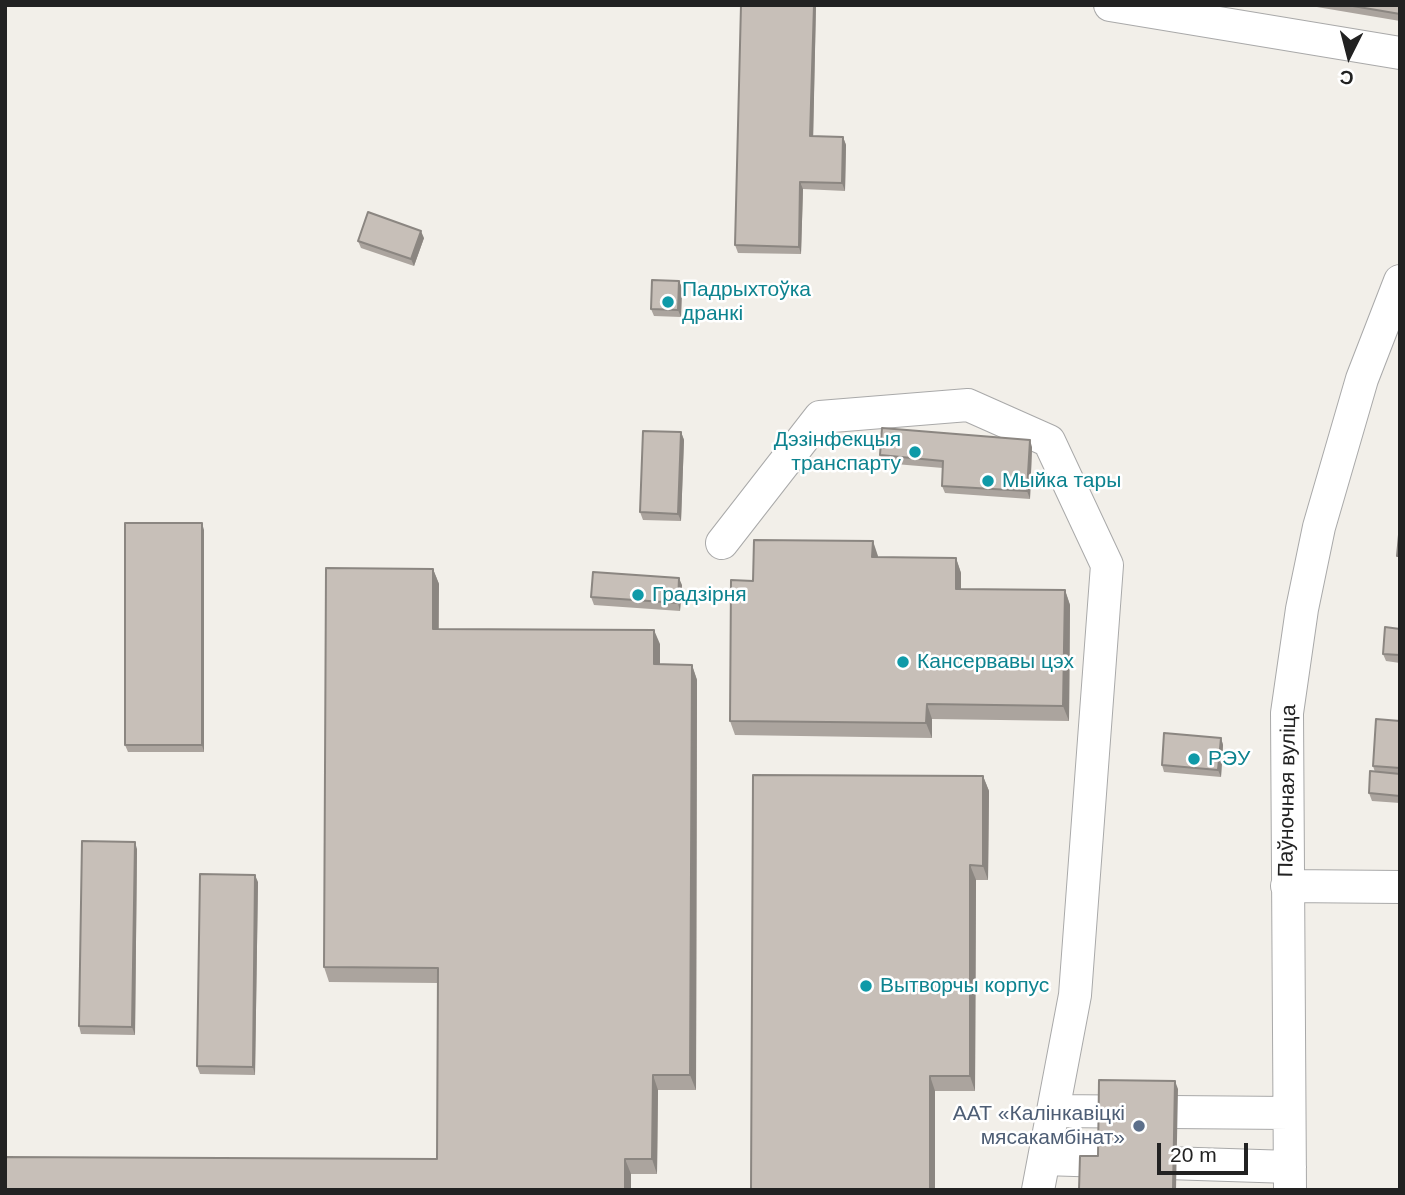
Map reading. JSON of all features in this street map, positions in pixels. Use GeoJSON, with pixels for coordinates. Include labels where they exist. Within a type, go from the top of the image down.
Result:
{"type":"FeatureCollection","features":[{"type":"Feature","properties":{"kind":"street"},"geometry":{"type":"LineString","coordinates":[[1110,5],[1400,53]]}},
{"type":"Feature","properties":{"kind":"street","name":"Паўночная вуліца"},"geometry":{"type":"LineString","coordinates":[[1290,1178],[1287,713],[1302,610],[1319,527],[1362,379],[1400,281]]}},
{"type":"Feature","properties":{"kind":"street"},"geometry":{"type":"LineString","coordinates":[[722,543],[820,417],[968,405],[1049,441],[1107,565],[1075,995],[1038,1190]]}},
{"type":"Feature","properties":{"kind":"street"},"geometry":{"type":"LineString","coordinates":[[1287,886],[1400,887]]}},
{"type":"Feature","properties":{"kind":"street"},"geometry":{"type":"LineString","coordinates":[[1053,1111],[1290,1113]]}},
{"type":"Feature","properties":{"kind":"street"},"geometry":{"type":"LineString","coordinates":[[1044,1159],[1290,1178]]}},
{"type":"Feature","properties":{"kind":"building"},"geometry":{"type":"Polygon","coordinates":[[[741,5],[814,5],[810,136],[843,137],[842,183],[800,182],[799,247],[735,245],[741,5]]]}},
{"type":"Feature","properties":{"kind":"building"},"geometry":{"type":"Polygon","coordinates":[[[1347,5],[1400,5],[1400,14],[1347,5]]]}},
{"type":"Feature","properties":{"kind":"building"},"geometry":{"type":"Polygon","coordinates":[[[368,212],[421,231],[411,259],[358,241],[368,212]]]}},
{"type":"Feature","properties":{"kind":"building","name":"Падрыхтоўка дранкі"},"geometry":{"type":"Polygon","coordinates":[[[652,280],[679,281],[678,310],[651,309],[652,280]]]}},
{"type":"Feature","properties":{"kind":"building"},"geometry":{"type":"Polygon","coordinates":[[[882,428],[1030,440],[1027,491],[942,486],[943,461],[880,455],[882,428]]]}},
{"type":"Feature","properties":{"kind":"building"},"geometry":{"type":"Polygon","coordinates":[[[643,431],[681,432],[678,514],[640,512],[643,431]]]}},
{"type":"Feature","properties":{"kind":"building"},"geometry":{"type":"Polygon","coordinates":[[[125,523],[202,523],[202,745],[125,745],[125,523]]]}},
{"type":"Feature","properties":{"kind":"building"},"geometry":{"type":"Polygon","coordinates":[[[1400,524],[1400,556],[1397,556],[1400,524]]]}},
{"type":"Feature","properties":{"kind":"building","name":"Кансервавы цэх"},"geometry":{"type":"Polygon","coordinates":[[[754,540],[873,541],[872,557],[956,558],[956,589],[1065,590],[1063,706],[927,704],[926,723],[730,721],[731,580],[753,581],[754,540]]]}},
{"type":"Feature","properties":{"kind":"building"},"geometry":{"type":"Polygon","coordinates":[[[326,568],[433,569],[433,629],[654,630],[654,664],[692,665],[690,1075],[653,1075],[652,1159],[625,1159],[625,1190],[5,1190],[5,1157],[437,1159],[438,968],[324,967],[326,568]]]}},
{"type":"Feature","properties":{"kind":"building","name":"Градзірня"},"geometry":{"type":"Polygon","coordinates":[[[593,572],[679,578],[678,603],[591,597],[593,572]]]}},
{"type":"Feature","properties":{"kind":"building"},"geometry":{"type":"Polygon","coordinates":[[[1385,627],[1400,629],[1400,655],[1383,654],[1385,627]]]}},
{"type":"Feature","properties":{"kind":"building"},"geometry":{"type":"Polygon","coordinates":[[[1376,719],[1400,721],[1400,768],[1373,766],[1376,719]]]}},
{"type":"Feature","properties":{"kind":"building","name":"РЭУ"},"geometry":{"type":"Polygon","coordinates":[[[1164,733],[1221,738],[1218,770],[1162,765],[1164,733]]]}},
{"type":"Feature","properties":{"kind":"building"},"geometry":{"type":"Polygon","coordinates":[[[1370,771],[1400,774],[1400,796],[1369,793],[1370,771]]]}},
{"type":"Feature","properties":{"kind":"building","name":"Вытворчы корпус"},"geometry":{"type":"Polygon","coordinates":[[[753,775],[983,776],[983,866],[970,865],[970,1076],[930,1076],[930,1190],[751,1190],[753,775]]]}},
{"type":"Feature","properties":{"kind":"building"},"geometry":{"type":"Polygon","coordinates":[[[82,841],[135,842],[132,1027],[79,1026],[82,841]]]}},
{"type":"Feature","properties":{"kind":"building"},"geometry":{"type":"Polygon","coordinates":[[[200,874],[255,875],[253,1067],[197,1066],[200,874]]]}},
{"type":"Feature","properties":{"kind":"building","name":"ААТ «Калінкавіцкі мясакамбінат»"},"geometry":{"type":"Polygon","coordinates":[[[1099,1080],[1175,1081],[1173,1190],[1079,1190],[1080,1156],[1098,1156],[1099,1080]]]}},
{"type":"Feature","properties":{"kind":"place","name":"Падрыхтоўка дранкі"},"geometry":{"type":"Point","coordinates":[668,302]}},
{"type":"Feature","properties":{"kind":"place","name":"Дэзінфекцыя транспарту"},"geometry":{"type":"Point","coordinates":[915,452]}},
{"type":"Feature","properties":{"kind":"place","name":"Мыйка тары"},"geometry":{"type":"Point","coordinates":[988,481]}},
{"type":"Feature","properties":{"kind":"place","name":"Градзірня"},"geometry":{"type":"Point","coordinates":[638,595]}},
{"type":"Feature","properties":{"kind":"place","name":"Кансервавы цэх"},"geometry":{"type":"Point","coordinates":[903,662]}},
{"type":"Feature","properties":{"kind":"place","name":"РЭУ"},"geometry":{"type":"Point","coordinates":[1194,759]}},
{"type":"Feature","properties":{"kind":"place","name":"Вытворчы корпус"},"geometry":{"type":"Point","coordinates":[866,986]}},
{"type":"Feature","properties":{"kind":"place","name":"ААТ «Калінкавіцкі мясакамбінат»"},"geometry":{"type":"Point","coordinates":[1139,1126]}}]}
